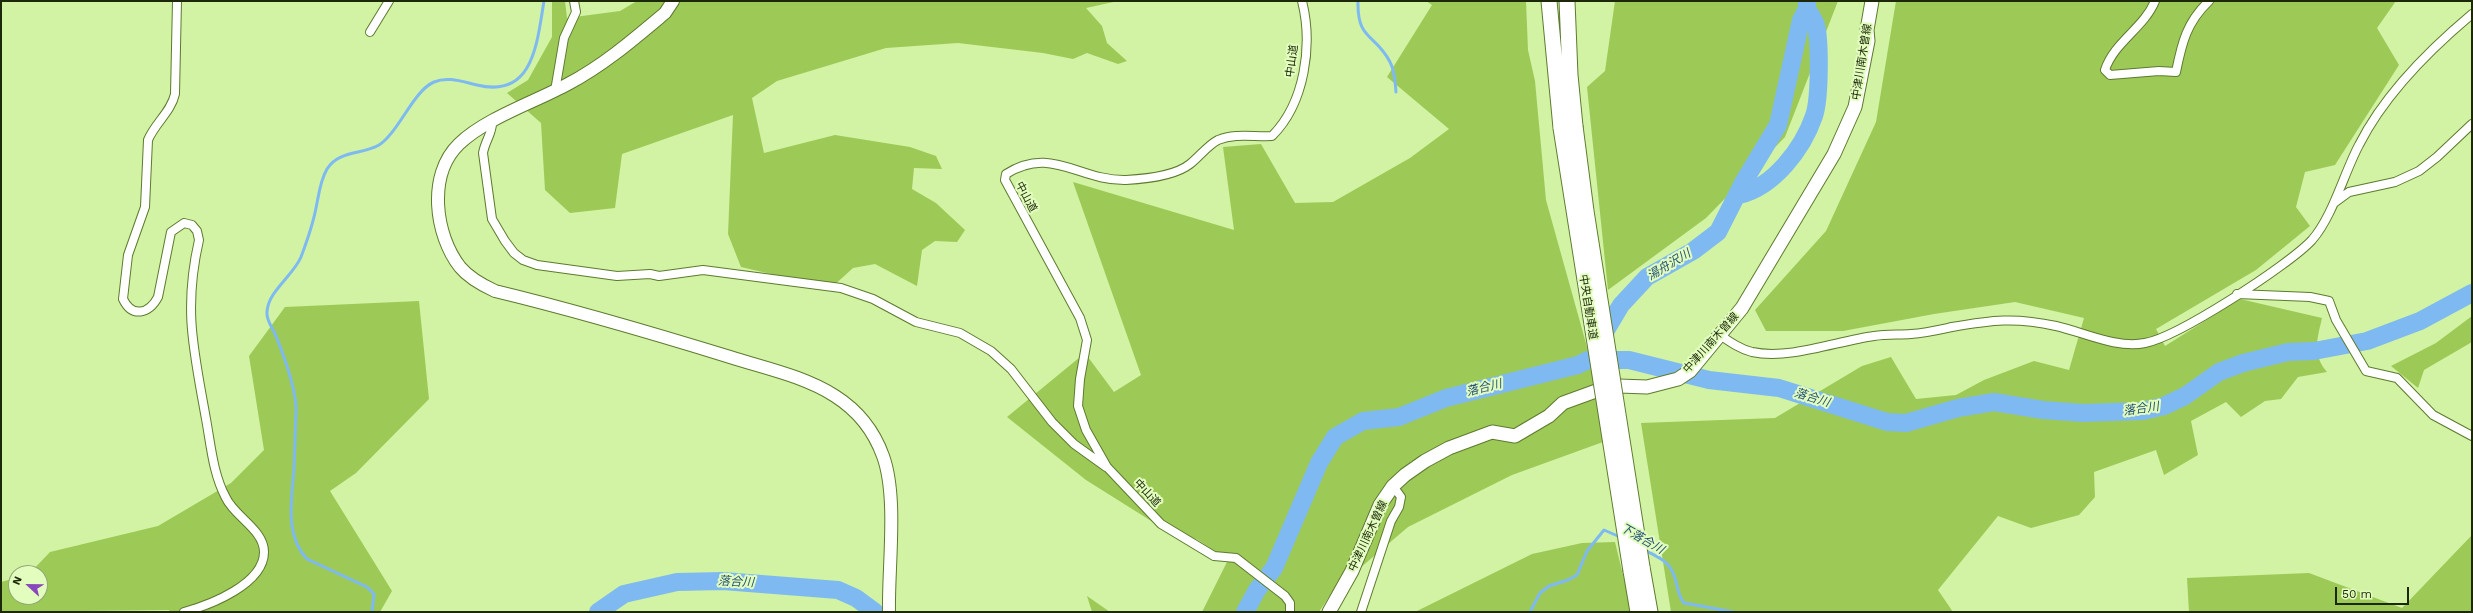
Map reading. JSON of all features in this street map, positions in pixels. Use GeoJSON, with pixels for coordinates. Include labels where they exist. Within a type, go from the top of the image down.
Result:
{"type":"FeatureCollection","features":[{"type":"Feature","properties":{"kind":"highway","name":"中央自動車道"},"geometry":{"type":"LineString","coordinates":[[1549,1],[1637,569],[1638,612]]}},
{"type":"Feature","properties":{"kind":"highway","name":"中央自動車道"},"geometry":{"type":"LineString","coordinates":[[1567,1],[1570,75],[1568,127]]}},
{"type":"Feature","properties":{"kind":"highway","name":"中央自動車道"},"geometry":{"type":"LineString","coordinates":[[1637,569],[1650,612]]}},
{"type":"Feature","properties":{"kind":"main road","name":"中津川南木曽線"},"geometry":{"type":"LineString","coordinates":[[1329,612],[1352,571],[1380,505],[1393,486],[1415,468],[1449,448],[1492,432],[1516,436],[1549,416],[1563,403],[1570,400],[1619,386],[1646,387],[1678,379],[1690,371],[1742,308],[1834,154],[1855,107],[1868,41],[1872,1]]}},
{"type":"Feature","properties":{"kind":"street"},"geometry":{"type":"LineString","coordinates":[[177,1],[173,103],[148,140],[145,207],[128,255],[123,299],[130,310],[138,313],[146,312],[153,307],[158,297],[171,232],[184,223],[192,225],[197,231],[199,240],[190,290],[190,329],[193,357],[211,451],[226,499],[261,540],[264,552],[257,574],[238,590],[184,612]]}},
{"type":"Feature","properties":{"kind":"street"},"geometry":{"type":"LineString","coordinates":[[370,32],[389,1]]}},
{"type":"Feature","properties":{"kind":"street"},"geometry":{"type":"LineString","coordinates":[[555,91],[564,38],[576,12],[574,1]]}},
{"type":"Feature","properties":{"kind":"street"},"geometry":{"type":"LineString","coordinates":[[673,1],[665,13],[625,46],[596,67],[555,91],[469,136],[452,153],[440,183],[440,227],[449,250],[461,268],[479,284],[495,291],[616,322],[784,374],[834,395],[862,420],[882,455],[888,474],[890,547],[889,612]]}},
{"type":"Feature","properties":{"kind":"street","name":"中山道"},"geometry":{"type":"LineString","coordinates":[[1290,612],[1290,603],[1285,596],[1236,558],[1214,556],[1161,524],[1107,467],[1086,430],[1078,406],[1080,379],[1087,340],[1080,318],[1005,180],[1006,174],[1020,166],[1045,162],[1087,175],[1109,179],[1139,178],[1173,172],[1189,165],[1217,141],[1230,136],[1272,136],[1288,117],[1295,103],[1305,62],[1306,28],[1302,1]]}},
{"type":"Feature","properties":{"kind":"street"},"geometry":{"type":"LineString","coordinates":[[2155,1],[2151,12],[2109,57],[2105,70],[2110,74],[2159,71],[2176,72],[2181,45],[2193,18],[2209,1]]}},
{"type":"Feature","properties":{"kind":"street"},"geometry":{"type":"LineString","coordinates":[[1720,335],[1739,347],[1754,352],[1780,353],[1801,351],[1879,335],[1912,334],[1996,319],[2014,319],[2055,326],[2119,343],[2147,343],[2168,334],[2237,294],[2291,259],[2313,238],[2333,204],[2359,144],[2384,106],[2410,74],[2472,14]]}},
{"type":"Feature","properties":{"kind":"street"},"geometry":{"type":"LineString","coordinates":[[492,123],[492,132],[485,143],[483,153],[492,219],[514,253],[523,260],[537,264],[617,276],[650,274],[659,276],[703,270],[841,288],[873,299],[916,322],[960,333],[991,351],[1011,369],[1052,422],[1074,444],[1107,467]]}},
{"type":"Feature","properties":{"kind":"street"},"geometry":{"type":"LineString","coordinates":[[2333,204],[2349,192],[2395,182],[2418,171],[2437,157],[2472,124]]}},
{"type":"Feature","properties":{"kind":"street"},"geometry":{"type":"LineString","coordinates":[[2237,294],[2310,297],[2329,301],[2336,320],[2366,371],[2397,378],[2433,415],[2472,436]]}},
{"type":"Feature","properties":{"kind":"street"},"geometry":{"type":"LineString","coordinates":[[1361,612],[1391,521],[1399,507],[1401,497],[1393,486]]}},
{"type":"Feature","properties":{"kind":"green space"},"geometry":{"type":"Polygon","coordinates":[[[552,1],[565,1],[567,18],[620,11],[637,1],[1118,1],[1086,8],[1102,26],[1107,43],[1127,61],[1118,64],[1087,53],[1073,59],[1043,53],[958,43],[886,48],[777,81],[752,98],[764,153],[835,135],[910,147],[936,156],[942,169],[914,168],[912,189],[936,203],[965,230],[957,242],[935,241],[922,250],[917,286],[875,264],[853,268],[831,288],[741,267],[728,234],[733,115],[622,154],[615,208],[570,213],[545,190],[541,123],[507,93],[528,80],[552,37],[552,1]]]}},
{"type":"Feature","properties":{"kind":"green space"},"geometry":{"type":"Polygon","coordinates":[[[1426,1],[1526,1],[1528,50],[1535,81],[1546,200],[1604,408],[1603,442],[1512,475],[1408,527],[1332,592],[1319,612],[1202,612],[1228,560],[1198,540],[1156,524],[1086,480],[1007,417],[1085,353],[1114,392],[1141,375],[1073,182],[1234,230],[1223,147],[1261,144],[1295,203],[1333,202],[1410,158],[1449,129],[1387,77],[1432,5],[1426,1]]]}},
{"type":"Feature","properties":{"kind":"green space"},"geometry":{"type":"Polygon","coordinates":[[[1615,1],[1838,1],[1785,137],[1706,218],[1608,290],[1587,87],[1605,71],[1615,1]]]}},
{"type":"Feature","properties":{"kind":"green space"},"geometry":{"type":"Polygon","coordinates":[[[1896,1],[2396,1],[2377,28],[2399,65],[2335,165],[2305,172],[2296,207],[2310,226],[2256,270],[2156,329],[2165,346],[2240,299],[2322,318],[2317,346],[2319,359],[2327,372],[2298,377],[2281,399],[2265,401],[2241,417],[2226,402],[2191,421],[2198,455],[2164,475],[2156,450],[2094,472],[2095,497],[2079,515],[2031,528],[1998,516],[1938,590],[1953,612],[1671,612],[1641,423],[1775,418],[1862,366],[1891,357],[1916,399],[1956,395],[1984,380],[2034,361],[2069,370],[2084,318],[2015,302],[1934,314],[1843,331],[1766,331],[1755,310],[1826,231],[1876,122],[1896,1]]]}},
{"type":"Feature","properties":{"kind":"green space"},"geometry":{"type":"Polygon","coordinates":[[[419,301],[429,399],[356,473],[330,491],[392,591],[380,612],[170,612],[169,610],[1,612],[1,582],[8,580],[8,605],[48,605],[48,565],[38,565],[50,552],[158,526],[231,483],[264,450],[249,356],[285,307],[419,301]]]}},
{"type":"Feature","properties":{"kind":"green space"},"geometry":{"type":"Polygon","coordinates":[[[2472,316],[2472,342],[2424,370],[2418,388],[2391,366],[2436,343],[2472,316]]]}},
{"type":"Feature","properties":{"kind":"green space"},"geometry":{"type":"Polygon","coordinates":[[[2472,535],[2472,612],[2189,612],[2187,578],[2309,573],[2402,608],[2472,535]]]}},
{"type":"Feature","properties":{"kind":"green space"},"geometry":{"type":"Polygon","coordinates":[[[1615,542],[1632,612],[1415,612],[1532,554],[1582,543],[1615,542]]]}},
{"type":"Feature","properties":{"kind":"green space"},"geometry":{"type":"Polygon","coordinates":[[[1087,596],[1110,612],[1092,612],[1087,596]]]}},
{"type":"Feature","properties":{"kind":"waterway"},"geometry":{"type":"LineString","coordinates":[[372,612],[374,594],[367,587],[307,559],[295,539],[292,528],[291,504],[296,404],[286,364],[267,315],[268,304],[276,290],[292,271],[301,257],[308,239],[323,178],[327,169],[332,163],[344,156],[379,145],[393,131],[419,94],[434,82],[439,80],[450,80],[496,87],[511,84],[521,75],[529,64],[535,49],[544,1]]}},
{"type":"Feature","properties":{"kind":"waterway"},"geometry":{"type":"LineString","coordinates":[[1358,1],[1360,23],[1368,36],[1379,46],[1392,65],[1396,92]]}},
{"type":"Feature","properties":{"kind":"waterway","name":"湯舟沢川"},"geometry":{"type":"LineString","coordinates":[[1599,342],[1621,305],[1647,277],[1693,251],[1718,232],[1743,183],[1778,125],[1801,20],[1807,9],[1807,1]]}},
{"type":"Feature","properties":{"kind":"waterway","name":"湯舟沢川"},"geometry":{"type":"LineString","coordinates":[[1739,195],[1752,191],[1764,184],[1786,164],[1803,141],[1814,116],[1819,70],[1818,44],[1816,25],[1807,9]]}},
{"type":"Feature","properties":{"kind":"waterway","name":"落合川"},"geometry":{"type":"LineString","coordinates":[[1245,612],[1257,590],[1274,568],[1319,463],[1335,437],[1363,421],[1399,417],[1446,398],[1578,365],[1588,360],[1629,360],[1709,380],[1779,388],[1887,422],[1906,423],[1958,408],[1994,402],[2043,410],[2083,413],[2143,411],[2164,406],[2185,396],[2219,372],[2243,363],[2288,352],[2314,351],[2367,341],[2420,321],[2472,293]]}},
{"type":"Feature","properties":{"kind":"waterway","name":"下落合川"},"geometry":{"type":"LineString","coordinates":[[1530,612],[1540,593],[1549,586],[1568,580],[1577,575],[1587,551],[1604,530],[1620,537]]}},
{"type":"Feature","properties":{"kind":"waterway","name":"下落合川"},"geometry":{"type":"LineString","coordinates":[[1644,550],[1660,558],[1670,567],[1681,599],[1684,603],[1734,612]]}},
{"type":"Feature","properties":{"kind":"waterway","name":"落合川"},"geometry":{"type":"LineString","coordinates":[[598,612],[624,594],[677,582],[723,581],[838,590],[856,598],[875,612]]}}]}
